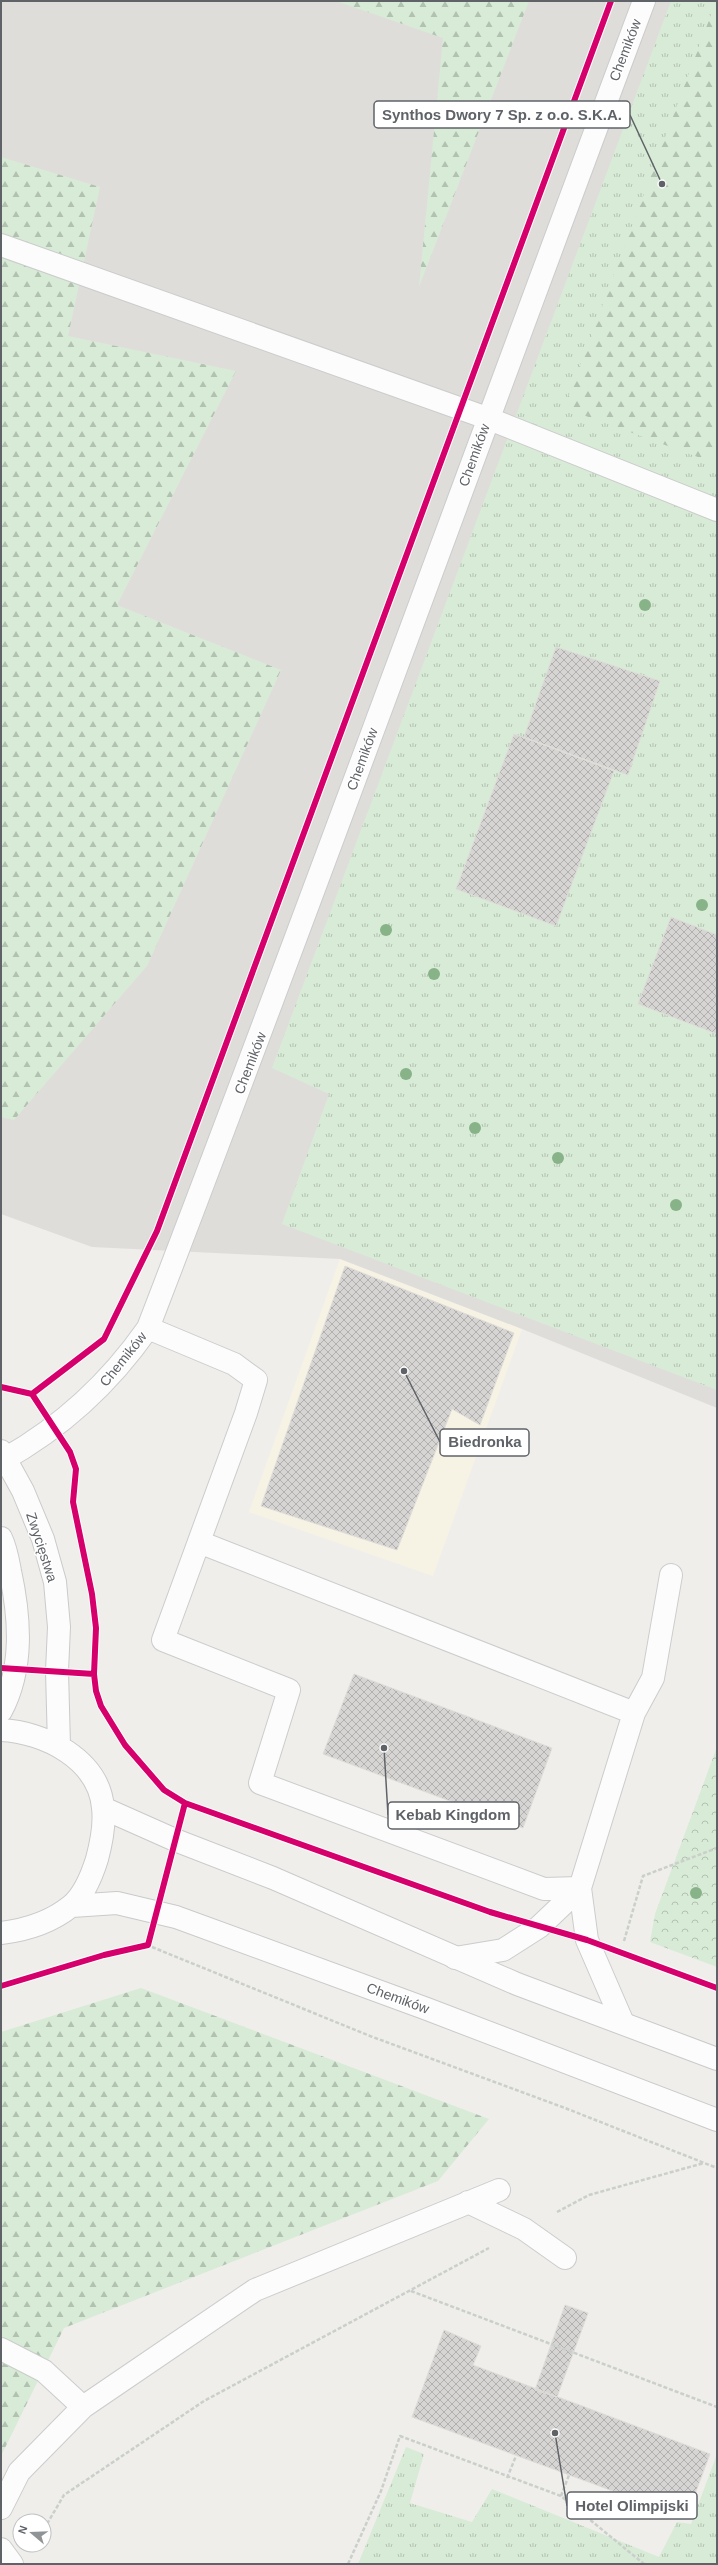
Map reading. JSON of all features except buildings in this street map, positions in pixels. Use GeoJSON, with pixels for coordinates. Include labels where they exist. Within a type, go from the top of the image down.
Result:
{"type":"FeatureCollection","features":[{"type":"Feature","properties":{"kind":"main road","name":"Chemików"},"geometry":{"type":"LineString","coordinates":[[3,1457],[55,1427],[93,1395],[126,1359],[148,1328],[261,1036],[487,418],[644,1]]}},
{"type":"Feature","properties":{"kind":"main road"},"geometry":{"type":"LineString","coordinates":[[1,245],[487,418],[717,510]]}},
{"type":"Feature","properties":{"kind":"main road"},"geometry":{"type":"LineString","coordinates":[[148,1328],[234,1364],[256,1380],[246,1413],[163,1640],[289,1690],[260,1783],[544,1888],[580,1888]]}},
{"type":"Feature","properties":{"kind":"main road","name":"Zwycięstwa"},"geometry":{"type":"LineString","coordinates":[[3,1457],[43,1539],[55,1582],[59,1627],[57,1671],[59,1746]]}},
{"type":"Feature","properties":{"kind":"main road"},"geometry":{"type":"LineString","coordinates":[[1,1538],[16,1598],[19,1635],[16,1668],[8,1698],[1,1711]]}},
{"type":"Feature","properties":{"kind":"main road"},"geometry":{"type":"LineString","coordinates":[[199,1542],[634,1713]]}},
{"type":"Feature","properties":{"kind":"main road"},"geometry":{"type":"LineString","coordinates":[[623,2023],[587,1940],[580,1888],[634,1713],[653,1678],[671,1575]]}},
{"type":"Feature","properties":{"kind":"main road"},"geometry":{"type":"LineString","coordinates":[[1,1730],[36,1736],[59,1746],[85,1770],[97,1787],[103,1808],[100,1848],[91,1878],[72,1906],[48,1921],[22,1930],[1,1933]]}},
{"type":"Feature","properties":{"kind":"main road"},"geometry":{"type":"LineString","coordinates":[[103,1808],[175,1840],[273,1878],[517,1984],[717,2059]]}},
{"type":"Feature","properties":{"kind":"main road"},"geometry":{"type":"LineString","coordinates":[[455,1958],[503,1950],[539,1927],[580,1888]]}},
{"type":"Feature","properties":{"kind":"main road","name":"Chemików"},"geometry":{"type":"LineString","coordinates":[[72,1906],[117,1903],[176,1918],[427,2009],[717,2120]]}},
{"type":"Feature","properties":{"kind":"main road"},"geometry":{"type":"LineString","coordinates":[[1,2508],[19,2472],[83,2407],[255,2290],[499,2190]]}},
{"type":"Feature","properties":{"kind":"main road"},"geometry":{"type":"LineString","coordinates":[[468,2202],[524,2229],[565,2258]]}},
{"type":"Feature","properties":{"kind":"main road"},"geometry":{"type":"LineString","coordinates":[[1,2350],[44,2371],[83,2407]]}},
{"type":"Feature","properties":{"kind":"main road"},"geometry":{"type":"LineString","coordinates":[[1,2549],[12,2564]]}},
{"type":"Feature","properties":{"kind":"path"},"geometry":{"type":"LineString","coordinates":[[623,1945],[642,1876],[717,1848]]}},
{"type":"Feature","properties":{"kind":"path"},"geometry":{"type":"LineString","coordinates":[[148,1945],[370,2036],[717,2168]]}},
{"type":"Feature","properties":{"kind":"path"},"geometry":{"type":"LineString","coordinates":[[52,2516],[64,2495],[204,2401],[588,2195],[704,2163]]}},
{"type":"Feature","properties":{"kind":"path"},"geometry":{"type":"LineString","coordinates":[[411,2290],[717,2407]]}},
{"type":"Feature","properties":{"kind":"path"},"geometry":{"type":"LineString","coordinates":[[348,2564],[381,2491],[400,2436],[507,2478],[560,2496],[644,2564]]}},
{"type":"Feature","properties":{"kind":"path"},"geometry":{"type":"LineString","coordinates":[[507,2478],[516,2456]]}},
{"type":"Feature","properties":{"kind":"path"},"geometry":{"type":"LineString","coordinates":[[560,2496],[569,2475]]}},
{"type":"Feature","properties":{"kind":"shaded area"},"geometry":{"type":"Polygon","coordinates":[[[1,1],[717,1],[717,1408],[522,1329],[340,1259],[92,1247],[1,1214],[1,1]]]}},
{"type":"Feature","properties":{"kind":"shaded area"},"geometry":{"type":"Polygon","coordinates":[[[340,1259],[522,1329],[433,1576],[249,1512],[340,1259]]]}},
{"type":"Feature","properties":{"kind":"green space"},"geometry":{"type":"Polygon","coordinates":[[[336,1],[529,1],[419,287],[443,38],[336,1]]]}},
{"type":"Feature","properties":{"kind":"green space"},"geometry":{"type":"Polygon","coordinates":[[[671,1],[717,1],[717,1390],[282,1224],[329,1094],[272,1068],[671,1]]]}},
{"type":"Feature","properties":{"kind":"green space"},"geometry":{"type":"Polygon","coordinates":[[[717,1],[717,464],[564,408],[717,1]]]}},
{"type":"Feature","properties":{"kind":"green space"},"geometry":{"type":"Polygon","coordinates":[[[1,157],[100,187],[68,336],[236,371],[117,605],[281,670],[147,966],[14,1120],[1,1117],[1,157]]]}},
{"type":"Feature","properties":{"kind":"green space"},"geometry":{"type":"Polygon","coordinates":[[[717,1747],[717,1967],[650,1942],[655,1914],[717,1747]]]}},
{"type":"Feature","properties":{"kind":"green space"},"geometry":{"type":"Polygon","coordinates":[[[141,1988],[489,2119],[438,2181],[64,2328],[1,2456],[1,2032],[141,1988]]]}},
{"type":"Feature","properties":{"kind":"green space"},"geometry":{"type":"Polygon","coordinates":[[[406,2447],[424,2454],[410,2503],[472,2522],[492,2489],[659,2557],[677,2522],[691,2524],[717,2454],[717,2564],[358,2564],[406,2447]]]}},
{"type":"Feature","properties":{"kind":"cycle path"},"geometry":{"type":"LineString","coordinates":[[32,1394],[104,1339],[157,1231],[611,1]]}},
{"type":"Feature","properties":{"kind":"cycle path"},"geometry":{"type":"LineString","coordinates":[[1,1387],[32,1394],[70,1452],[76,1469],[73,1502],[92,1594],[96,1628],[94,1674],[96,1691],[101,1706],[125,1745],[164,1790],[185,1803],[490,1912],[587,1940],[717,1988]]}},
{"type":"Feature","properties":{"kind":"cycle path"},"geometry":{"type":"LineString","coordinates":[[1,1668],[94,1674]]}},
{"type":"Feature","properties":{"kind":"cycle path"},"geometry":{"type":"LineString","coordinates":[[1,1986],[104,1955],[148,1945],[185,1803]]}},
{"type":"Feature","properties":{"kind":"place","name":"Synthos Dwory 7 Sp. z o.o. S.K.A."},"geometry":{"type":"Point","coordinates":[662,184]}},
{"type":"Feature","properties":{"kind":"place","name":"Biedronka"},"geometry":{"type":"Point","coordinates":[404,1371]}},
{"type":"Feature","properties":{"kind":"place","name":"Kebab Kingdom"},"geometry":{"type":"Point","coordinates":[384,1748]}},
{"type":"Feature","properties":{"kind":"place","name":"Hotel Olimpijski"},"geometry":{"type":"Point","coordinates":[555,2433]}}]}
